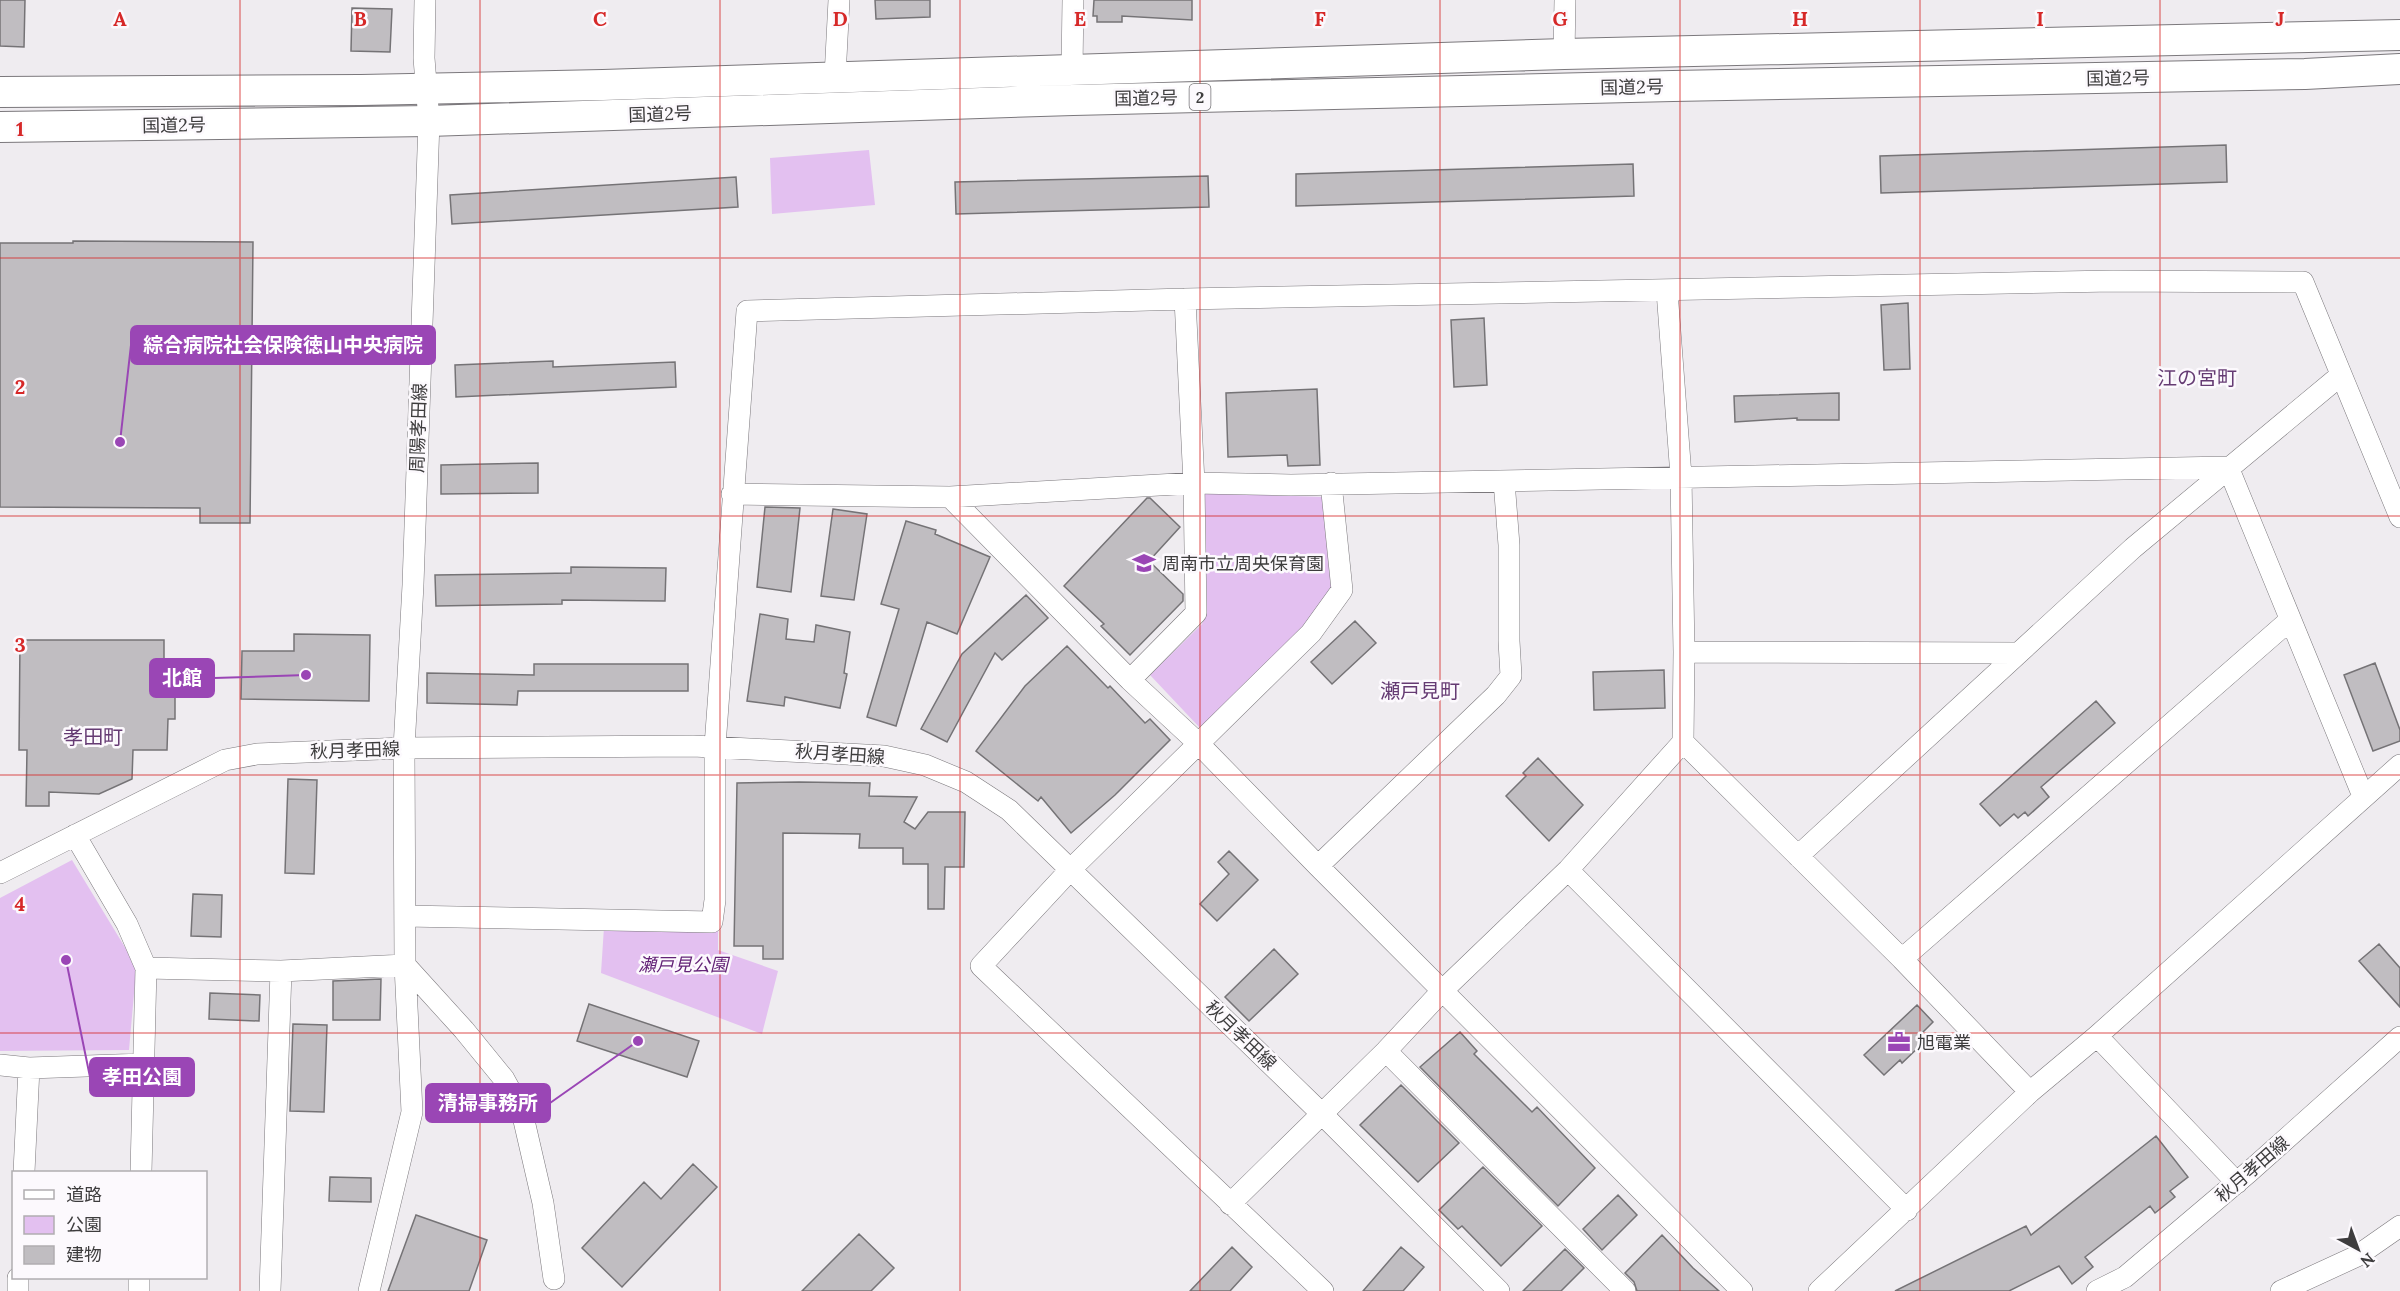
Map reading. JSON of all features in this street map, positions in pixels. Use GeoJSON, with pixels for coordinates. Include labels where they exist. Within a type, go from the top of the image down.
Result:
{"type":"FeatureCollection","features":[{"type":"Feature","properties":{"kind":"highway","name":"国道2号"},"geometry":{"type":"LineString","coordinates":[[0,92],[428,88],[1564,54],[2400,35]]}},
{"type":"Feature","properties":{"kind":"highway","name":"国道2号"},"geometry":{"type":"LineString","coordinates":[[0,127],[429,121],[1073,100],[1672,86],[2305,75],[2400,69]]}},
{"type":"Feature","properties":{"kind":"street","name":"周陽孝田線"},"geometry":{"type":"LineString","coordinates":[[369,1291],[412,1112],[405,965],[404,748],[413,585],[429,121],[424,58],[425,0]]}},
{"type":"Feature","properties":{"kind":"street"},"geometry":{"type":"LineString","coordinates":[[836,77],[839,0]]}},
{"type":"Feature","properties":{"kind":"street"},"geometry":{"type":"LineString","coordinates":[[1072,0],[1072,69]]}},
{"type":"Feature","properties":{"kind":"street"},"geometry":{"type":"LineString","coordinates":[[1564,54],[1565,0]]}},
{"type":"Feature","properties":{"kind":"street"},"geometry":{"type":"LineString","coordinates":[[405,916],[712,922],[715,900],[715,746],[747,311],[1185,298],[1667,291],[2114,281],[2303,282],[2400,517]]}},
{"type":"Feature","properties":{"kind":"street"},"geometry":{"type":"LineString","coordinates":[[1230,1204],[1386,1051],[1442,991],[1568,870],[1683,742],[1681,476],[1667,291]]}},
{"type":"Feature","properties":{"kind":"street"},"geometry":{"type":"LineString","coordinates":[[1130,680],[1196,613],[1194,483],[1185,298]]}},
{"type":"Feature","properties":{"kind":"street"},"geometry":{"type":"LineString","coordinates":[[1798,856],[2133,548],[2341,375]]}},
{"type":"Feature","properties":{"kind":"street"},"geometry":{"type":"LineString","coordinates":[[732,494],[950,497],[1194,483],[1291,485],[2228,467]]}},
{"type":"Feature","properties":{"kind":"street"},"geometry":{"type":"LineString","coordinates":[[2228,467],[2363,796]]}},
{"type":"Feature","properties":{"kind":"street"},"geometry":{"type":"LineString","coordinates":[[1318,866],[1496,695],[1511,676],[1509,545],[1504,481]]}},
{"type":"Feature","properties":{"kind":"street"},"geometry":{"type":"LineString","coordinates":[[1323,1291],[981,966],[1071,869],[1311,633],[1342,590],[1331,483]]}},
{"type":"Feature","properties":{"kind":"street"},"geometry":{"type":"LineString","coordinates":[[950,497],[1130,680],[1199,744],[1742,1291]]}},
{"type":"Feature","properties":{"kind":"street"},"geometry":{"type":"LineString","coordinates":[[1902,959],[2290,620]]}},
{"type":"Feature","properties":{"kind":"street"},"geometry":{"type":"LineString","coordinates":[[1684,652],[2018,653]]}},
{"type":"Feature","properties":{"kind":"street"},"geometry":{"type":"LineString","coordinates":[[1683,742],[1902,959],[2030,1092]]}},
{"type":"Feature","properties":{"kind":"street","name":"秋月孝田線"},"geometry":{"type":"LineString","coordinates":[[0,873],[225,760],[257,753],[404,748],[715,746],[884,756],[925,765],[966,782],[1009,810],[1321,1113],[1499,1291]]}},
{"type":"Feature","properties":{"kind":"street"},"geometry":{"type":"LineString","coordinates":[[1819,1291],[2030,1092],[2097,1036],[2400,765]]}},
{"type":"Feature","properties":{"kind":"street"},"geometry":{"type":"LineString","coordinates":[[75,835],[127,924],[146,968],[141,1171]]}},
{"type":"Feature","properties":{"kind":"street"},"geometry":{"type":"LineString","coordinates":[[1568,870],[1907,1210]]}},
{"type":"Feature","properties":{"kind":"street"},"geometry":{"type":"LineString","coordinates":[[146,968],[281,970],[405,965],[465,1030],[504,1079],[522,1112],[543,1203],[554,1279]]}},
{"type":"Feature","properties":{"kind":"street"},"geometry":{"type":"LineString","coordinates":[[270,1291],[281,970]]}},
{"type":"Feature","properties":{"kind":"street"},"geometry":{"type":"LineString","coordinates":[[2097,1036],[2237,1183]]}},
{"type":"Feature","properties":{"kind":"street","name":"秋月孝田線"},"geometry":{"type":"LineString","coordinates":[[2097,1291],[2125,1277],[2237,1183],[2400,1037]]}},
{"type":"Feature","properties":{"kind":"street"},"geometry":{"type":"LineString","coordinates":[[1386,1051],[1625,1291]]}},
{"type":"Feature","properties":{"kind":"street"},"geometry":{"type":"LineString","coordinates":[[0,1065],[29,1068],[144,1064]]}},
{"type":"Feature","properties":{"kind":"street"},"geometry":{"type":"LineString","coordinates":[[24,1171],[29,1068]]}},
{"type":"Feature","properties":{"kind":"street"},"geometry":{"type":"LineString","coordinates":[[2281,1291],[2357,1256],[2400,1226]]}},
{"type":"Feature","properties":{"kind":"green space"},"geometry":{"type":"Polygon","coordinates":[[[869,150],[875,205],[772,214],[770,158],[869,150]]]}},
{"type":"Feature","properties":{"kind":"green space"},"geometry":{"type":"Polygon","coordinates":[[[1205,493],[1325,497],[1334,585],[1314,616],[1200,728],[1150,675],[1202,624],[1207,609],[1205,493]]]}},
{"type":"Feature","properties":{"kind":"green space"},"geometry":{"type":"Polygon","coordinates":[[[72,860],[126,949],[136,971],[129,1050],[0,1051],[0,898],[72,860]]]}},
{"type":"Feature","properties":{"kind":"green space","name":"瀬戸見公園"},"geometry":{"type":"Polygon","coordinates":[[[604,927],[718,927],[718,950],[778,971],[762,1034],[601,973],[604,927]]]}},
{"type":"Feature","properties":{"kind":"building"},"geometry":{"type":"Polygon","coordinates":[[[0,0],[25,0],[24,47],[0,46],[0,0]]]}},
{"type":"Feature","properties":{"kind":"building"},"geometry":{"type":"Polygon","coordinates":[[[875,0],[930,0],[930,17],[876,19],[875,0]]]}},
{"type":"Feature","properties":{"kind":"building"},"geometry":{"type":"Polygon","coordinates":[[[1094,0],[1192,0],[1192,20],[1122,16],[1122,22],[1097,22],[1097,16],[1093,16],[1094,0]]]}},
{"type":"Feature","properties":{"kind":"building"},"geometry":{"type":"Polygon","coordinates":[[[352,8],[392,9],[390,52],[351,51],[352,8]]]}},
{"type":"Feature","properties":{"kind":"building"},"geometry":{"type":"Polygon","coordinates":[[[2226,145],[2227,182],[1881,193],[1880,156],[2226,145]]]}},
{"type":"Feature","properties":{"kind":"building"},"geometry":{"type":"Polygon","coordinates":[[[1633,164],[1634,196],[1296,206],[1296,174],[1633,164]]]}},
{"type":"Feature","properties":{"kind":"building"},"geometry":{"type":"Polygon","coordinates":[[[1208,176],[1209,207],[956,214],[955,182],[1208,176]]]}},
{"type":"Feature","properties":{"kind":"building"},"geometry":{"type":"Polygon","coordinates":[[[736,177],[738,207],[452,224],[450,195],[736,177]]]}},
{"type":"Feature","properties":{"kind":"building"},"geometry":{"type":"Polygon","coordinates":[[[73,241],[253,242],[250,523],[200,523],[200,508],[0,507],[0,243],[73,243],[73,241]]]}},
{"type":"Feature","properties":{"kind":"building"},"geometry":{"type":"Polygon","coordinates":[[[1908,303],[1910,369],[1884,370],[1881,305],[1908,303]]]}},
{"type":"Feature","properties":{"kind":"building"},"geometry":{"type":"Polygon","coordinates":[[[1484,318],[1487,385],[1454,387],[1451,320],[1484,318]]]}},
{"type":"Feature","properties":{"kind":"building"},"geometry":{"type":"Polygon","coordinates":[[[553,361],[553,367],[675,362],[676,387],[456,397],[455,365],[553,361]]]}},
{"type":"Feature","properties":{"kind":"building"},"geometry":{"type":"Polygon","coordinates":[[[1317,389],[1320,465],[1288,466],[1287,455],[1228,457],[1226,393],[1317,389]]]}},
{"type":"Feature","properties":{"kind":"building"},"geometry":{"type":"Polygon","coordinates":[[[1839,393],[1839,420],[1797,420],[1797,418],[1735,422],[1734,396],[1839,393]]]}},
{"type":"Feature","properties":{"kind":"building"},"geometry":{"type":"Polygon","coordinates":[[[538,463],[538,493],[441,494],[441,465],[538,463]]]}},
{"type":"Feature","properties":{"kind":"building"},"geometry":{"type":"Polygon","coordinates":[[[1147,498],[1150,498],[1180,527],[1149,561],[1183,594],[1183,601],[1130,655],[1101,626],[1104,624],[1064,586],[1147,498]]]}},
{"type":"Feature","properties":{"kind":"building"},"geometry":{"type":"Polygon","coordinates":[[[765,507],[800,508],[791,592],[757,587],[765,507]]]}},
{"type":"Feature","properties":{"kind":"building"},"geometry":{"type":"Polygon","coordinates":[[[833,509],[867,514],[854,600],[821,596],[833,509]]]}},
{"type":"Feature","properties":{"kind":"building"},"geometry":{"type":"Polygon","coordinates":[[[906,521],[936,530],[935,534],[990,557],[957,634],[927,622],[896,726],[867,717],[899,609],[881,604],[906,521]]]}},
{"type":"Feature","properties":{"kind":"building"},"geometry":{"type":"Polygon","coordinates":[[[571,567],[666,568],[665,601],[562,600],[562,604],[436,606],[435,575],[571,573],[571,567]]]}},
{"type":"Feature","properties":{"kind":"building"},"geometry":{"type":"Polygon","coordinates":[[[1026,595],[1048,618],[1002,660],[995,653],[947,742],[921,729],[962,654],[1026,595]]]}},
{"type":"Feature","properties":{"kind":"building"},"geometry":{"type":"Polygon","coordinates":[[[760,614],[788,619],[786,639],[814,642],[816,625],[850,632],[844,673],[847,674],[840,708],[785,697],[784,706],[747,701],[760,614]]]}},
{"type":"Feature","properties":{"kind":"building"},"geometry":{"type":"Polygon","coordinates":[[[1355,621],[1376,643],[1332,684],[1311,662],[1355,621]]]}},
{"type":"Feature","properties":{"kind":"building"},"geometry":{"type":"Polygon","coordinates":[[[294,634],[370,635],[369,701],[241,699],[242,651],[294,651],[294,634]]]}},
{"type":"Feature","properties":{"kind":"building"},"geometry":{"type":"Polygon","coordinates":[[[20,640],[164,640],[164,664],[175,664],[175,719],[168,719],[167,750],[133,750],[132,779],[99,794],[49,792],[49,806],[26,806],[27,750],[19,750],[20,640]]]}},
{"type":"Feature","properties":{"kind":"building"},"geometry":{"type":"Polygon","coordinates":[[[1067,646],[1145,723],[1150,719],[1170,740],[1115,795],[1071,833],[1041,797],[1038,801],[976,751],[1025,686],[1067,646]]]}},
{"type":"Feature","properties":{"kind":"building"},"geometry":{"type":"Polygon","coordinates":[[[2375,663],[2400,730],[2400,741],[2373,751],[2344,675],[2375,663]]]}},
{"type":"Feature","properties":{"kind":"building"},"geometry":{"type":"Polygon","coordinates":[[[534,664],[688,664],[688,691],[518,691],[517,705],[427,703],[427,673],[534,675],[534,664]]]}},
{"type":"Feature","properties":{"kind":"building"},"geometry":{"type":"Polygon","coordinates":[[[1664,670],[1665,708],[1594,710],[1593,672],[1664,670]]]}},
{"type":"Feature","properties":{"kind":"building"},"geometry":{"type":"Polygon","coordinates":[[[2096,701],[2115,723],[2041,787],[2049,797],[2028,816],[2025,812],[2018,818],[2014,814],[2000,826],[1980,804],[2096,701]]]}},
{"type":"Feature","properties":{"kind":"building"},"geometry":{"type":"Polygon","coordinates":[[[1538,758],[1583,805],[1549,841],[1506,796],[1526,776],[1523,773],[1538,758]]]}},
{"type":"Feature","properties":{"kind":"building"},"geometry":{"type":"Polygon","coordinates":[[[288,779],[317,780],[314,874],[285,873],[288,779]]]}},
{"type":"Feature","properties":{"kind":"building"},"geometry":{"type":"Polygon","coordinates":[[[737,783],[870,783],[869,796],[917,797],[904,822],[915,829],[928,812],[965,812],[964,867],[945,867],[944,909],[928,909],[928,864],[903,864],[903,848],[859,848],[860,834],[783,833],[783,959],[763,959],[763,946],[734,946],[737,783]]]}},
{"type":"Feature","properties":{"kind":"building"},"geometry":{"type":"Polygon","coordinates":[[[1229,851],[1258,880],[1217,921],[1200,904],[1229,874],[1218,862],[1229,851]]]}},
{"type":"Feature","properties":{"kind":"building"},"geometry":{"type":"Polygon","coordinates":[[[193,894],[222,895],[221,937],[191,936],[193,894]]]}},
{"type":"Feature","properties":{"kind":"building"},"geometry":{"type":"Polygon","coordinates":[[[2379,944],[2400,968],[2400,1007],[2359,961],[2379,944]]]}},
{"type":"Feature","properties":{"kind":"building"},"geometry":{"type":"Polygon","coordinates":[[[1274,949],[1298,974],[1249,1021],[1225,997],[1274,949]]]}},
{"type":"Feature","properties":{"kind":"building"},"geometry":{"type":"Polygon","coordinates":[[[381,979],[380,1020],[333,1020],[333,981],[381,979]]]}},
{"type":"Feature","properties":{"kind":"building"},"geometry":{"type":"Polygon","coordinates":[[[210,993],[260,995],[259,1021],[209,1019],[210,993]]]}},
{"type":"Feature","properties":{"kind":"building"},"geometry":{"type":"Polygon","coordinates":[[[589,1004],[699,1041],[687,1077],[577,1041],[589,1004]]]}},
{"type":"Feature","properties":{"kind":"building","name":"旭電業"},"geometry":{"type":"Polygon","coordinates":[[[1917,1005],[1933,1022],[1917,1038],[1922,1044],[1902,1063],[1900,1060],[1884,1075],[1864,1055],[1917,1005]]]}},
{"type":"Feature","properties":{"kind":"building"},"geometry":{"type":"Polygon","coordinates":[[[293,1024],[327,1025],[324,1112],[290,1111],[293,1024]]]}},
{"type":"Feature","properties":{"kind":"building"},"geometry":{"type":"Polygon","coordinates":[[[1460,1032],[1477,1051],[1474,1054],[1532,1112],[1537,1107],[1595,1168],[1558,1206],[1420,1067],[1460,1032]]]}},
{"type":"Feature","properties":{"kind":"building"},"geometry":{"type":"Polygon","coordinates":[[[1401,1085],[1459,1143],[1418,1182],[1360,1125],[1401,1085]]]}},
{"type":"Feature","properties":{"kind":"building"},"geometry":{"type":"Polygon","coordinates":[[[2156,1136],[2188,1177],[2170,1191],[2175,1197],[2155,1213],[2150,1206],[2085,1257],[2093,1267],[2072,1284],[2059,1266],[2009,1291],[1895,1291],[2026,1226],[2031,1235],[2156,1136]]]}},
{"type":"Feature","properties":{"kind":"building"},"geometry":{"type":"Polygon","coordinates":[[[693,1164],[717,1187],[622,1287],[582,1248],[644,1182],[661,1199],[693,1164]]]}},
{"type":"Feature","properties":{"kind":"building"},"geometry":{"type":"Polygon","coordinates":[[[1483,1167],[1542,1226],[1501,1266],[1462,1226],[1458,1229],[1439,1210],[1483,1167]]]}},
{"type":"Feature","properties":{"kind":"building"},"geometry":{"type":"Polygon","coordinates":[[[330,1177],[371,1178],[371,1202],[329,1201],[330,1177]]]}},
{"type":"Feature","properties":{"kind":"building"},"geometry":{"type":"Polygon","coordinates":[[[1618,1195],[1637,1215],[1602,1250],[1583,1229],[1618,1195]]]}},
{"type":"Feature","properties":{"kind":"building"},"geometry":{"type":"Polygon","coordinates":[[[416,1215],[487,1240],[469,1291],[388,1291],[416,1215]]]}},
{"type":"Feature","properties":{"kind":"building"},"geometry":{"type":"Polygon","coordinates":[[[859,1234],[894,1268],[871,1291],[802,1291],[859,1234]]]}},
{"type":"Feature","properties":{"kind":"building"},"geometry":{"type":"Polygon","coordinates":[[[1662,1235],[1693,1268],[1719,1291],[1637,1291],[1634,1282],[1625,1273],[1662,1235]]]}},
{"type":"Feature","properties":{"kind":"building"},"geometry":{"type":"Polygon","coordinates":[[[1232,1247],[1252,1267],[1230,1291],[1190,1291],[1232,1247]]]}},
{"type":"Feature","properties":{"kind":"building"},"geometry":{"type":"Polygon","coordinates":[[[1401,1247],[1424,1267],[1403,1291],[1363,1291],[1401,1247]]]}},
{"type":"Feature","properties":{"kind":"building"},"geometry":{"type":"Polygon","coordinates":[[[1565,1249],[1584,1268],[1561,1291],[1523,1291],[1565,1249]]]}},
{"type":"Feature","properties":{"kind":"place","name":"綜合病院社会保険徳山中央病院"},"geometry":{"type":"Point","coordinates":[120,442]}},
{"type":"Feature","properties":{"kind":"place","name":"周南市立周央保育園"},"geometry":{"type":"Point","coordinates":[1144,563]}},
{"type":"Feature","properties":{"kind":"place","name":"北館"},"geometry":{"type":"Point","coordinates":[306,675]}},
{"type":"Feature","properties":{"kind":"place","name":"孝田公園"},"geometry":{"type":"Point","coordinates":[66,960]}},
{"type":"Feature","properties":{"kind":"place","name":"清掃事務所"},"geometry":{"type":"Point","coordinates":[638,1041]}},
{"type":"Feature","properties":{"kind":"place","name":"旭電業"},"geometry":{"type":"Point","coordinates":[1899,1042]}},
{"type":"Feature","properties":{"kind":"district","name":"江の宮町"},"geometry":{"type":"Point","coordinates":[2197,377]}},
{"type":"Feature","properties":{"kind":"district","name":"瀬戸見町"},"geometry":{"type":"Point","coordinates":[1420,690]}},
{"type":"Feature","properties":{"kind":"district","name":"孝田町"},"geometry":{"type":"Point","coordinates":[93,736]}}]}
